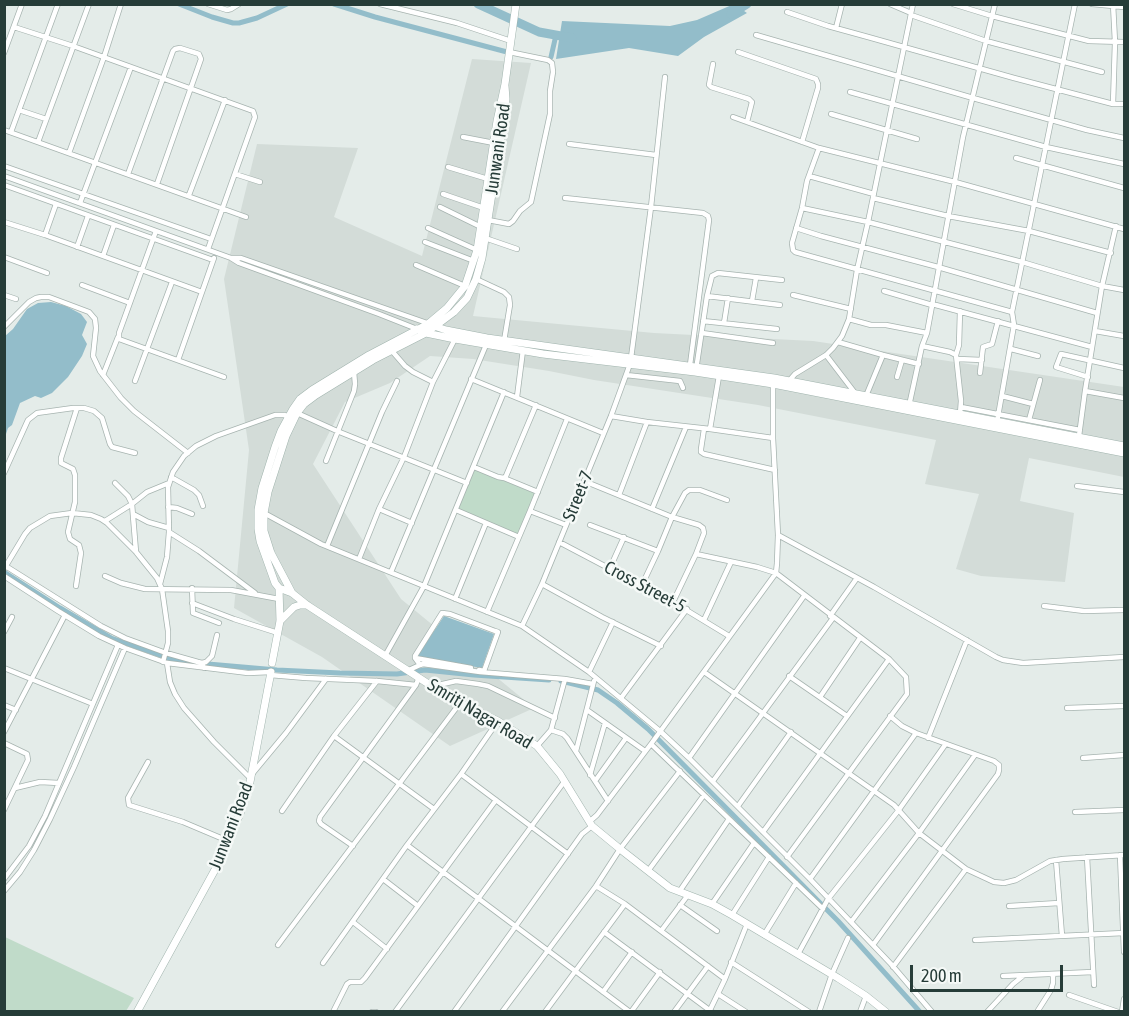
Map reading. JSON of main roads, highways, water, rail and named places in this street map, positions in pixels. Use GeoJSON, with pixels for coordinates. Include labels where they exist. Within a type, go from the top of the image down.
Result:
{"type":"FeatureCollection","features":[{"type":"Feature","properties":{"kind":"main road"},"geometry":{"type":"LineString","coordinates":[[505,84],[516,4]]}},
{"type":"Feature","properties":{"kind":"main road","name":"Junwani Road"},"geometry":{"type":"LineString","coordinates":[[292,593],[271,553],[264,531],[264,513],[281,431],[304,404],[316,395],[426,333],[465,286],[477,250],[501,95],[505,84]]}},
{"type":"Feature","properties":{"kind":"main road","name":"Junwani Road"},"geometry":{"type":"LineString","coordinates":[[293,416],[300,399],[312,390],[369,355],[417,330],[432,325],[461,306],[471,291],[482,258],[506,99],[505,84]]}},
{"type":"Feature","properties":{"kind":"main road"},"geometry":{"type":"LineString","coordinates":[[432,325],[467,335],[630,361]]}},
{"type":"Feature","properties":{"kind":"main road"},"geometry":{"type":"LineString","coordinates":[[417,330],[486,345],[694,368],[855,393],[909,407],[960,410],[1125,453]]}},
{"type":"Feature","properties":{"kind":"main road"},"geometry":{"type":"LineString","coordinates":[[694,368],[719,376],[773,381]]}},
{"type":"Feature","properties":{"kind":"main road"},"geometry":{"type":"LineString","coordinates":[[787,383],[909,407],[1080,433],[1125,446]]}},
{"type":"Feature","properties":{"kind":"main road","name":"Junwani Road"},"geometry":{"type":"LineString","coordinates":[[137,1011],[213,873],[240,814],[250,777],[280,621],[279,588],[275,583],[260,541],[258,529],[258,510],[262,488],[274,460]]}},
{"type":"Feature","properties":{"kind":"main road"},"geometry":{"type":"LineString","coordinates":[[279,588],[292,593]]}},
{"type":"Feature","properties":{"kind":"main road","name":"Smriti Nagar Road"},"geometry":{"type":"LineString","coordinates":[[292,593],[307,606],[460,703],[498,721],[537,746],[564,782],[590,824],[670,888],[712,904],[732,915],[832,974],[886,1011]]}},
{"type":"Feature","properties":{"kind":"main road"},"geometry":{"type":"LineString","coordinates":[[280,621],[294,608],[300,605],[307,606]]}},
{"type":"Feature","properties":{"kind":"water"},"geometry":{"type":"Polygon","coordinates":[[[734,4],[747,13],[704,37],[678,56],[629,48],[556,59],[562,21],[670,26],[697,20],[734,4]]]}},
{"type":"Feature","properties":{"kind":"water"},"geometry":{"type":"Polygon","coordinates":[[[51,302],[66,306],[81,314],[87,322],[82,335],[87,344],[68,377],[52,393],[41,398],[35,396],[20,403],[5,437],[5,336],[27,309],[38,303],[51,302]]]}},
{"type":"Feature","properties":{"kind":"water"},"geometry":{"type":"Polygon","coordinates":[[[444,616],[494,634],[482,668],[418,657],[444,616]]]}},
{"type":"Feature","properties":{"kind":"waterway"},"geometry":{"type":"LineString","coordinates":[[179,4],[233,23],[257,18],[287,4]]}},
{"type":"Feature","properties":{"kind":"waterway"},"geometry":{"type":"LineString","coordinates":[[334,4],[507,52]]}},
{"type":"Feature","properties":{"kind":"waterway"},"geometry":{"type":"LineString","coordinates":[[478,4],[539,32],[572,38]]}},
{"type":"Feature","properties":{"kind":"waterway"},"geometry":{"type":"LineString","coordinates":[[731,14],[747,4]]}},
{"type":"Feature","properties":{"kind":"waterway"},"geometry":{"type":"LineString","coordinates":[[551,57],[556,35]]}},
{"type":"Feature","properties":{"kind":"waterway"},"geometry":{"type":"LineString","coordinates":[[4,572],[111,638],[185,662],[340,673],[397,674],[425,670],[549,680]]}},
{"type":"Feature","properties":{"kind":"waterway"},"geometry":{"type":"LineString","coordinates":[[561,681],[598,690],[648,729],[838,921],[920,1012]]}}]}
